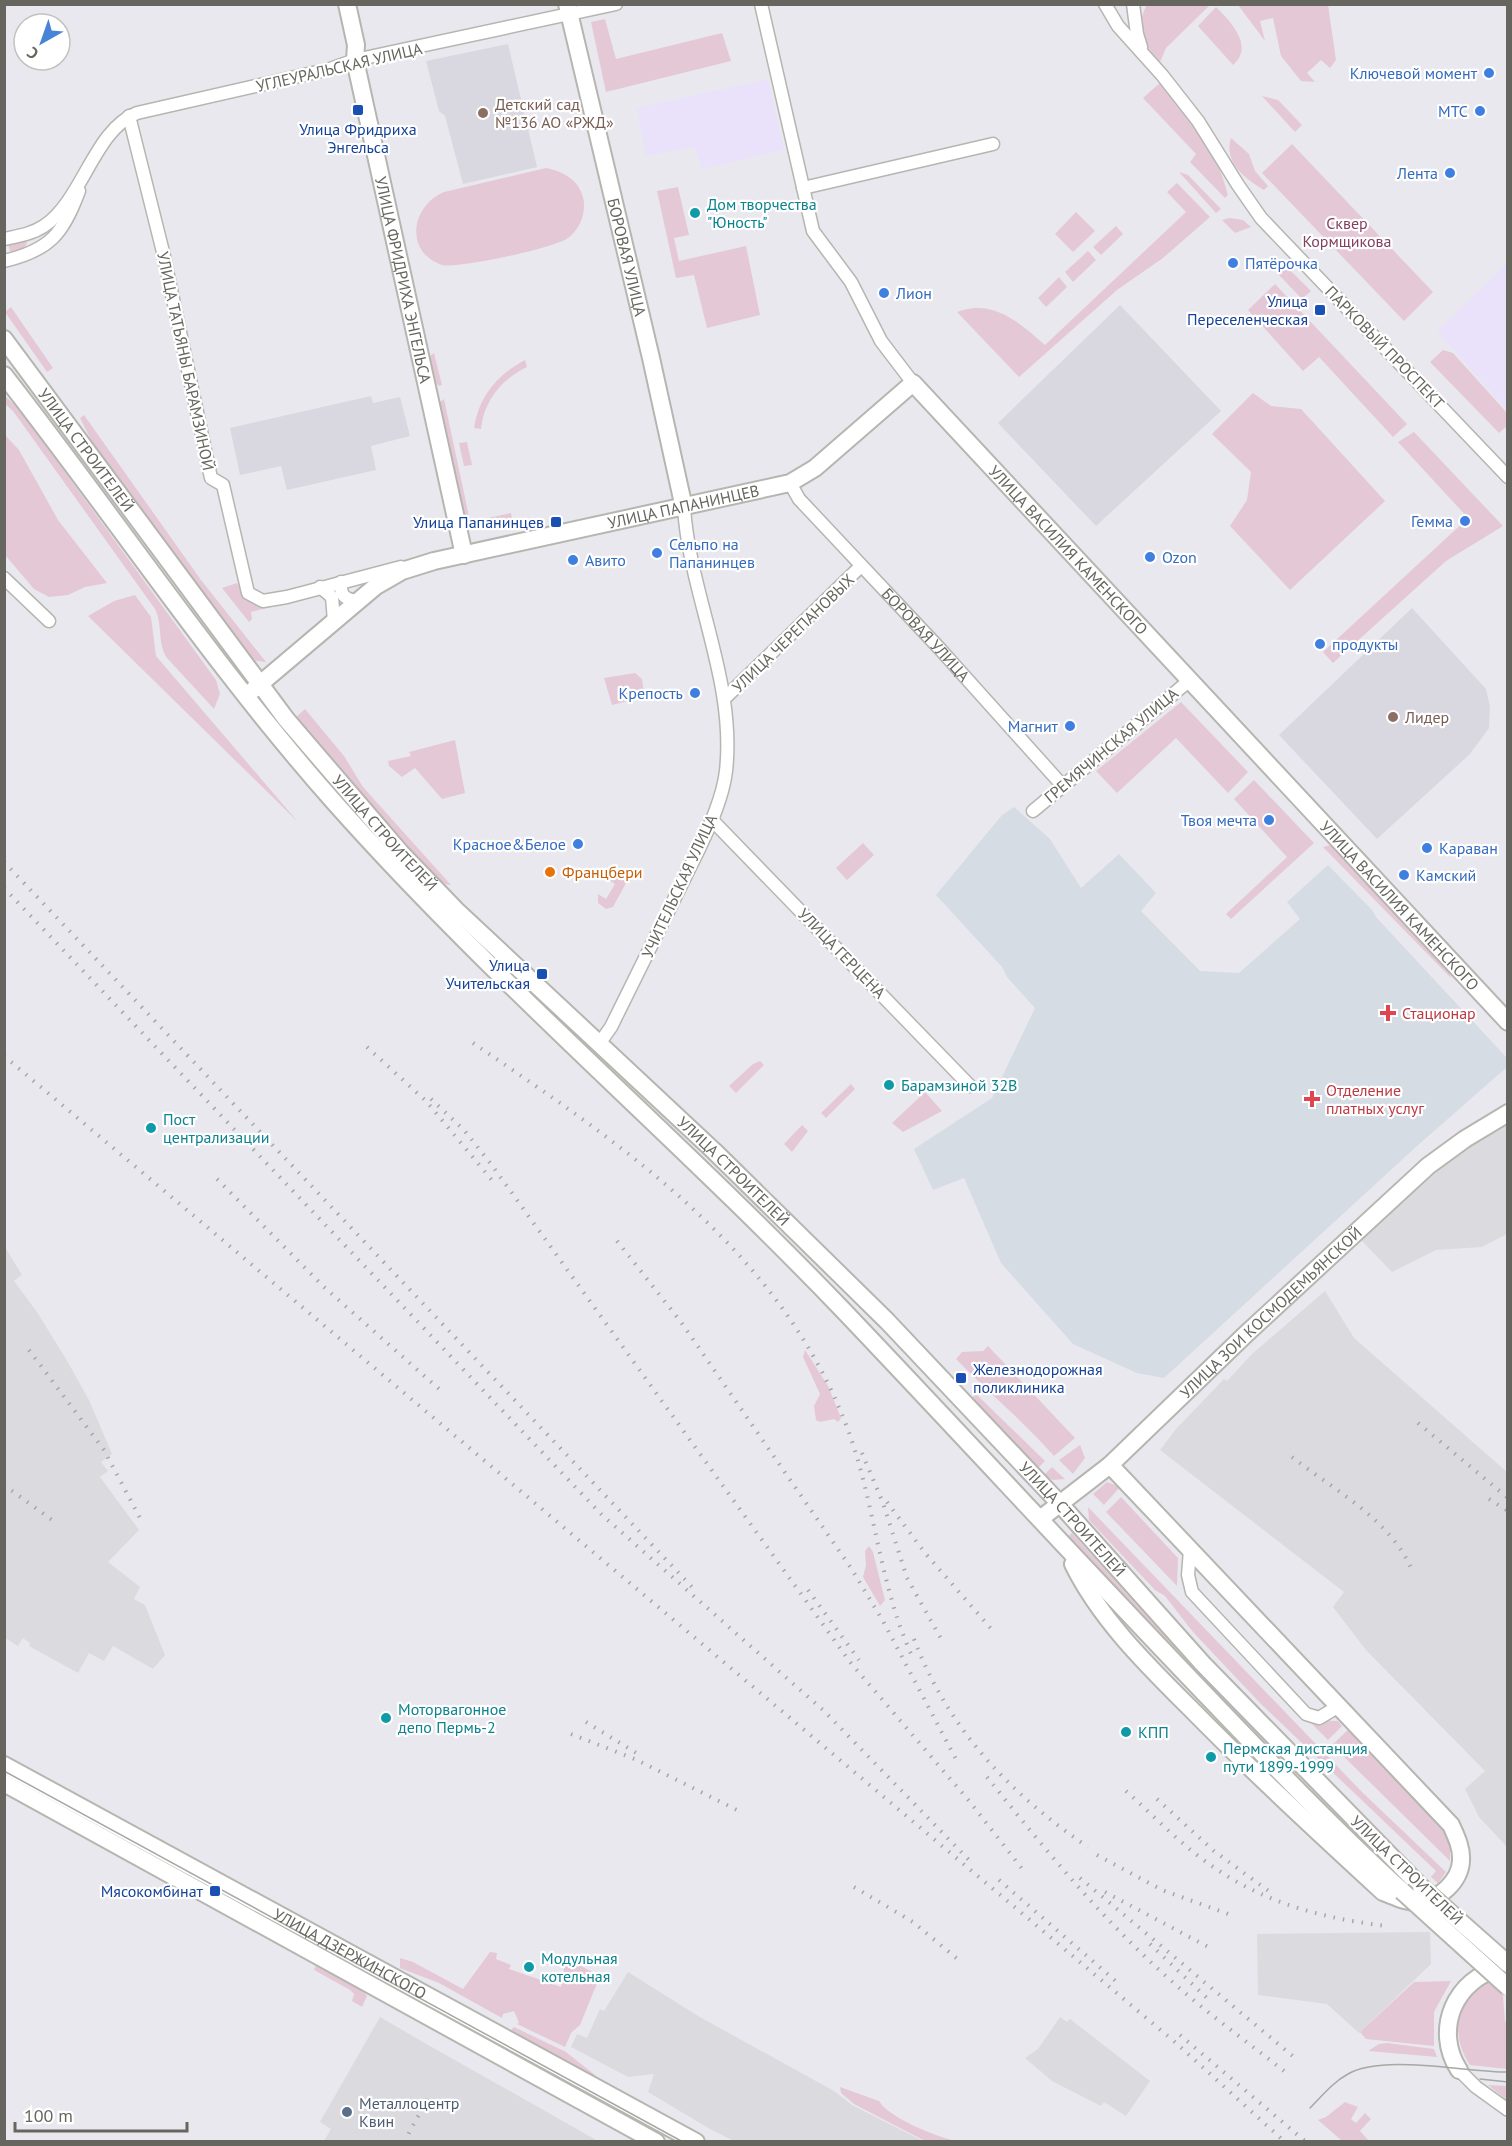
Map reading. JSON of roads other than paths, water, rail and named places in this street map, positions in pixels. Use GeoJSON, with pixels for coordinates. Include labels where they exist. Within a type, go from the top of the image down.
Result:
{"type":"FeatureCollection","features":[{"type":"Feature","properties":{"kind":"main road","name":"УЛИЦА ФРИДРИХА ЭНГЕЛЬСА"},"geometry":{"type":"LineString","coordinates":[[347,4],[356,45],[355,60],[464,555]]}},
{"type":"Feature","properties":{"kind":"main road","name":"БОРОВАЯ УЛИЦА"},"geometry":{"type":"LineString","coordinates":[[568,10],[651,358],[684,508]]}},
{"type":"Feature","properties":{"kind":"main road","name":"УЛИЦА СТРОИТЕЛЕЙ"},"geometry":{"type":"LineString","coordinates":[[4,339],[286,719],[401,853],[456,910],[714,1151],[856,1291],[1061,1505],[1203,1664],[1421,1887],[1508,1965]]}},
{"type":"Feature","properties":{"kind":"main road","name":"УЛИЦА СТРОИТЕЛЕЙ"},"geometry":{"type":"LineString","coordinates":[[4,375],[108,516],[155,574],[247,697],[334,802],[485,962],[734,1199],[1040,1519],[1283,1778],[1402,1891],[1508,1987]]}},
{"type":"Feature","properties":{"kind":"main road","name":"УЛИЦА ПАПАНИНЦЕВ"},"geometry":{"type":"LineString","coordinates":[[247,697],[260,683],[357,601],[390,577],[420,565],[790,483],[815,468],[913,383]]}},
{"type":"Feature","properties":{"kind":"main road","name":"УЛИЦА ВАСИЛИЯ КАМЕНСКОГО"},"geometry":{"type":"LineString","coordinates":[[913,383],[1508,1022]]}},
{"type":"Feature","properties":{"kind":"main road","name":"УЛИЦА ЗОИ КОСМОДЕМЬЯНСКОЙ"},"geometry":{"type":"LineString","coordinates":[[1040,1519],[1110,1465],[1421,1173],[1465,1139],[1508,1113]]}},
{"type":"Feature","properties":{"kind":"main road"},"geometry":{"type":"LineString","coordinates":[[1066,1549],[1084,1586],[1115,1627],[1179,1697],[1383,1892],[1418,1902],[1432,1899],[1451,1884],[1461,1863],[1460,1850],[1451,1825],[1110,1465]]}},
{"type":"Feature","properties":{"kind":"main road","name":"УЛИЦА ДЗЕРЖИНСКОГО"},"geometry":{"type":"LineString","coordinates":[[4,1765],[696,2142]]}},
{"type":"Feature","properties":{"kind":"main road","name":"УЛИЦА ДЗЕРЖИНСКОГО"},"geometry":{"type":"LineString","coordinates":[[4,1783],[656,2142]]}},
{"type":"Feature","properties":{"kind":"main road"},"geometry":{"type":"LineString","coordinates":[[1459,2070],[1451,2054],[1448,2037],[1449,2017],[1455,2001],[1477,1977],[1508,1965]]}},
{"type":"Feature","properties":{"kind":"street","name":"УГЛЕУРАЛЬСКАЯ УЛИЦА"},"geometry":{"type":"LineString","coordinates":[[129,116],[568,10],[616,4]]}},
{"type":"Feature","properties":{"kind":"street","name":"УЛИЦА ВАСИЛИЯ КАМЕНСКОГО"},"geometry":{"type":"LineString","coordinates":[[761,4],[813,231],[851,282],[881,341],[913,383]]}},
{"type":"Feature","properties":{"kind":"street"},"geometry":{"type":"LineString","coordinates":[[1106,6],[1124,12],[1133,5]]}},
{"type":"Feature","properties":{"kind":"street"},"geometry":{"type":"LineString","coordinates":[[1133,5],[1137,34],[1144,54]]}},
{"type":"Feature","properties":{"kind":"street","name":"ПАРКОВЫЙ ПРОСПЕКТ"},"geometry":{"type":"LineString","coordinates":[[1106,6],[1118,26],[1144,54],[1198,121],[1261,218],[1508,477]]}},
{"type":"Feature","properties":{"kind":"street"},"geometry":{"type":"LineString","coordinates":[[4,238],[26,234],[45,226],[75,190],[112,132],[129,116]]}},
{"type":"Feature","properties":{"kind":"street","name":"УЛИЦА ТАТЬЯНЫ БАРАМЗИНОЙ"},"geometry":{"type":"LineString","coordinates":[[129,116],[163,252],[212,478],[223,485],[243,578],[248,593],[254,598]]}},
{"type":"Feature","properties":{"kind":"street"},"geometry":{"type":"LineString","coordinates":[[803,188],[993,144]]}},
{"type":"Feature","properties":{"kind":"street"},"geometry":{"type":"LineString","coordinates":[[4,261],[37,251],[48,244],[70,214],[87,170]]}},
{"type":"Feature","properties":{"kind":"street","name":"БОРОВАЯ УЛИЦА"},"geometry":{"type":"LineString","coordinates":[[790,483],[799,499],[1062,785]]}},
{"type":"Feature","properties":{"kind":"street","name":"УЧИТЕЛЬСКАЯ УЛИЦА"},"geometry":{"type":"LineString","coordinates":[[599,1044],[611,1027],[712,820],[726,772],[727,714],[695,578],[684,508]]}},
{"type":"Feature","properties":{"kind":"street","name":"УЛИЦА ПАПАНИНЦЕВ"},"geometry":{"type":"LineString","coordinates":[[254,598],[263,601],[287,597],[340,582],[420,565]]}},
{"type":"Feature","properties":{"kind":"street","name":"УЛИЦА ЧЕРЕПАНОВЫХ"},"geometry":{"type":"LineString","coordinates":[[724,699],[861,566]]}},
{"type":"Feature","properties":{"kind":"street"},"geometry":{"type":"LineString","coordinates":[[4,578],[49,621]]}},
{"type":"Feature","properties":{"kind":"street"},"geometry":{"type":"LineString","coordinates":[[340,582],[340,592],[343,597],[357,601]]}},
{"type":"Feature","properties":{"kind":"street"},"geometry":{"type":"LineString","coordinates":[[320,587],[332,597],[334,621]]}},
{"type":"Feature","properties":{"kind":"street","name":"ГРЕМЯЧИНСКАЯ УЛИЦА"},"geometry":{"type":"LineString","coordinates":[[1033,811],[1190,680]]}},
{"type":"Feature","properties":{"kind":"street","name":"УЛИЦА ГЕРЦЕНА"},"geometry":{"type":"LineString","coordinates":[[712,820],[970,1086]]}},
{"type":"Feature","properties":{"kind":"street"},"geometry":{"type":"LineString","coordinates":[[1190,1550],[1188,1575],[1192,1592],[1306,1714],[1319,1718],[1339,1706]]}},
{"type":"Feature","properties":{"kind":"street"},"geometry":{"type":"LineString","coordinates":[[1459,2070],[1476,2087],[1508,2110]]}},
{"type":"Feature","properties":{"kind":"tram line"},"geometry":{"type":"LineString","coordinates":[[4,1771],[683,2142]]}},
{"type":"Feature","properties":{"kind":"tram line"},"geometry":{"type":"LineString","coordinates":[[1310,2108],[1337,2081],[1363,2068],[1402,2065],[1508,2072]]}},
{"type":"Feature","properties":{"kind":"tram line"},"geometry":{"type":"LineString","coordinates":[[1480,2079],[1508,2082]]}},
{"type":"Feature","properties":{"kind":"railway"},"geometry":{"type":"LineString","coordinates":[[4,862],[693,1588]]}},
{"type":"Feature","properties":{"kind":"railway"},"geometry":{"type":"LineString","coordinates":[[4,888],[602,1515],[824,1711],[970,1861]]}},
{"type":"Feature","properties":{"kind":"railway"},"geometry":{"type":"LineString","coordinates":[[473,1043],[586,1121],[640,1163],[692,1208],[740,1256],[783,1309],[819,1366],[848,1430],[865,1486],[892,1601],[912,1656]]}},
{"type":"Feature","properties":{"kind":"railway"},"geometry":{"type":"LineString","coordinates":[[367,1047],[426,1101],[496,1185]]}},
{"type":"Feature","properties":{"kind":"railway"},"geometry":{"type":"LineString","coordinates":[[4,1056],[1176,2043],[1285,2142]]}},
{"type":"Feature","properties":{"kind":"railway"},"geometry":{"type":"LineString","coordinates":[[431,1099],[464,1130],[491,1164],[850,1662],[970,1802],[1023,1870]]}},
{"type":"Feature","properties":{"kind":"railway"},"geometry":{"type":"LineString","coordinates":[[217,1179],[324,1287],[439,1389]]}},
{"type":"Feature","properties":{"kind":"railway"},"geometry":{"type":"LineString","coordinates":[[617,1241],[681,1322],[851,1568],[883,1621],[958,1763]]}},
{"type":"Feature","properties":{"kind":"railway"},"geometry":{"type":"LineString","coordinates":[[29,1350],[104,1450],[140,1518]]}},
{"type":"Feature","properties":{"kind":"railway"},"geometry":{"type":"LineString","coordinates":[[1418,1423],[1508,1498]]}},
{"type":"Feature","properties":{"kind":"railway"},"geometry":{"type":"LineString","coordinates":[[862,1453],[883,1503],[907,1578],[944,1644]]}},
{"type":"Feature","properties":{"kind":"railway"},"geometry":{"type":"LineString","coordinates":[[1292,1457],[1360,1507],[1390,1535],[1412,1570]]}},
{"type":"Feature","properties":{"kind":"railway"},"geometry":{"type":"LineString","coordinates":[[4,1485],[52,1520]]}},
{"type":"Feature","properties":{"kind":"railway"},"geometry":{"type":"LineString","coordinates":[[1489,1499],[1508,1511]]}},
{"type":"Feature","properties":{"kind":"railway"},"geometry":{"type":"LineString","coordinates":[[887,1502],[925,1553],[994,1632]]}},
{"type":"Feature","properties":{"kind":"railway"},"geometry":{"type":"LineString","coordinates":[[808,1590],[859,1660]]}},
{"type":"Feature","properties":{"kind":"railway"},"geometry":{"type":"LineString","coordinates":[[914,1639],[928,1672],[945,1702],[984,1757],[1033,1805],[1088,1847]]}},
{"type":"Feature","properties":{"kind":"railway"},"geometry":{"type":"LineString","coordinates":[[586,1722],[638,1754]]}},
{"type":"Feature","properties":{"kind":"railway"},"geometry":{"type":"LineString","coordinates":[[571,1734],[637,1760],[743,1813]]}},
{"type":"Feature","properties":{"kind":"railway"},"geometry":{"type":"LineString","coordinates":[[987,1777],[1073,1881],[1142,1954],[1195,2002],[1284,2071]]}},
{"type":"Feature","properties":{"kind":"railway"},"geometry":{"type":"LineString","coordinates":[[1126,1791],[1201,1858],[1253,1890],[1318,1914],[1387,1926]]}},
{"type":"Feature","properties":{"kind":"railway"},"geometry":{"type":"LineString","coordinates":[[1157,1799],[1214,1851],[1270,1892]]}},
{"type":"Feature","properties":{"kind":"railway"},"geometry":{"type":"LineString","coordinates":[[1097,1855],[1162,1890],[1228,1914]]}},
{"type":"Feature","properties":{"kind":"railway"},"geometry":{"type":"LineString","coordinates":[[1080,1878],[1295,2058]]}},
{"type":"Feature","properties":{"kind":"railway"},"geometry":{"type":"LineString","coordinates":[[999,1880],[1118,1983]]}},
{"type":"Feature","properties":{"kind":"railway"},"geometry":{"type":"LineString","coordinates":[[854,1887],[913,1922],[961,1962]]}},
{"type":"Feature","properties":{"kind":"railway"},"geometry":{"type":"LineString","coordinates":[[1105,1892],[1212,1949]]}},
{"type":"Feature","properties":{"kind":"railway"},"geometry":{"type":"LineString","coordinates":[[1150,1944],[1209,2000]]}},
{"type":"Feature","properties":{"kind":"railway"},"geometry":{"type":"LineString","coordinates":[[1180,2035],[1306,2142]]}},
{"type":"Feature","properties":{"kind":"railway"},"geometry":{"type":"LineString","coordinates":[[404,2142],[430,2094]]}},
{"type":"Feature","properties":{"kind":"place","name":"Ключевой момент"},"geometry":{"type":"Point","coordinates":[1489,73]}},
{"type":"Feature","properties":{"kind":"place","name":"Улица Фридриха Энгельса"},"geometry":{"type":"Point","coordinates":[358,110]}},
{"type":"Feature","properties":{"kind":"place","name":"МТС"},"geometry":{"type":"Point","coordinates":[1480,111]}},
{"type":"Feature","properties":{"kind":"place","name":"Детский сад №136 АО «РЖД»"},"geometry":{"type":"Point","coordinates":[483,113]}},
{"type":"Feature","properties":{"kind":"place","name":"Лента"},"geometry":{"type":"Point","coordinates":[1450,173]}},
{"type":"Feature","properties":{"kind":"place","name":"Дом творчества \"Юность\""},"geometry":{"type":"Point","coordinates":[695,213]}},
{"type":"Feature","properties":{"kind":"place","name":"Пятёрочка"},"geometry":{"type":"Point","coordinates":[1233,263]}},
{"type":"Feature","properties":{"kind":"place","name":"Лион"},"geometry":{"type":"Point","coordinates":[884,293]}},
{"type":"Feature","properties":{"kind":"place","name":"Улица Переселенческая"},"geometry":{"type":"Point","coordinates":[1320,310]}},
{"type":"Feature","properties":{"kind":"place","name":"Гемма"},"geometry":{"type":"Point","coordinates":[1465,521]}},
{"type":"Feature","properties":{"kind":"place","name":"Улица Папанинцев"},"geometry":{"type":"Point","coordinates":[556,522]}},
{"type":"Feature","properties":{"kind":"place","name":"Сельпо на Папанинцев"},"geometry":{"type":"Point","coordinates":[657,553]}},
{"type":"Feature","properties":{"kind":"place","name":"Ozon"},"geometry":{"type":"Point","coordinates":[1150,557]}},
{"type":"Feature","properties":{"kind":"place","name":"Авито"},"geometry":{"type":"Point","coordinates":[573,560]}},
{"type":"Feature","properties":{"kind":"place","name":"продукты"},"geometry":{"type":"Point","coordinates":[1320,644]}},
{"type":"Feature","properties":{"kind":"place","name":"Крепость"},"geometry":{"type":"Point","coordinates":[695,693]}},
{"type":"Feature","properties":{"kind":"place","name":"Лидер"},"geometry":{"type":"Point","coordinates":[1393,717]}},
{"type":"Feature","properties":{"kind":"place","name":"Магнит"},"geometry":{"type":"Point","coordinates":[1070,726]}},
{"type":"Feature","properties":{"kind":"place","name":"Твоя мечта"},"geometry":{"type":"Point","coordinates":[1269,820]}},
{"type":"Feature","properties":{"kind":"place","name":"Красное&Белое"},"geometry":{"type":"Point","coordinates":[578,844]}},
{"type":"Feature","properties":{"kind":"place","name":"Караван"},"geometry":{"type":"Point","coordinates":[1427,848]}},
{"type":"Feature","properties":{"kind":"place","name":"Францбери"},"geometry":{"type":"Point","coordinates":[550,872]}},
{"type":"Feature","properties":{"kind":"place","name":"Камский"},"geometry":{"type":"Point","coordinates":[1404,875]}},
{"type":"Feature","properties":{"kind":"place","name":"Улица Учительская"},"geometry":{"type":"Point","coordinates":[542,974]}},
{"type":"Feature","properties":{"kind":"place","name":"Стационар"},"geometry":{"type":"Point","coordinates":[1388,1013]}},
{"type":"Feature","properties":{"kind":"place","name":"Барамзиной 32В"},"geometry":{"type":"Point","coordinates":[889,1085]}},
{"type":"Feature","properties":{"kind":"place","name":"Отделение платных услуг"},"geometry":{"type":"Point","coordinates":[1312,1099]}},
{"type":"Feature","properties":{"kind":"place","name":"Пост централизации"},"geometry":{"type":"Point","coordinates":[151,1128]}},
{"type":"Feature","properties":{"kind":"place","name":"Железнодорожная поликлиника"},"geometry":{"type":"Point","coordinates":[961,1378]}},
{"type":"Feature","properties":{"kind":"place","name":"Моторвагонное депо Пермь-2"},"geometry":{"type":"Point","coordinates":[386,1718]}},
{"type":"Feature","properties":{"kind":"place","name":"КПП"},"geometry":{"type":"Point","coordinates":[1126,1732]}},
{"type":"Feature","properties":{"kind":"place","name":"Пермская дистанция пути 1899-1999"},"geometry":{"type":"Point","coordinates":[1211,1757]}},
{"type":"Feature","properties":{"kind":"place","name":"Мясокомбинат"},"geometry":{"type":"Point","coordinates":[215,1891]}},
{"type":"Feature","properties":{"kind":"place","name":"Модульная котельная"},"geometry":{"type":"Point","coordinates":[529,1967]}},
{"type":"Feature","properties":{"kind":"place","name":"Металлоцентр Квин"},"geometry":{"type":"Point","coordinates":[347,2112]}},
{"type":"Feature","properties":{"kind":"park label","name":"Сквер Кормщикова"},"geometry":{"type":"Point","coordinates":[1347,232]}}]}
